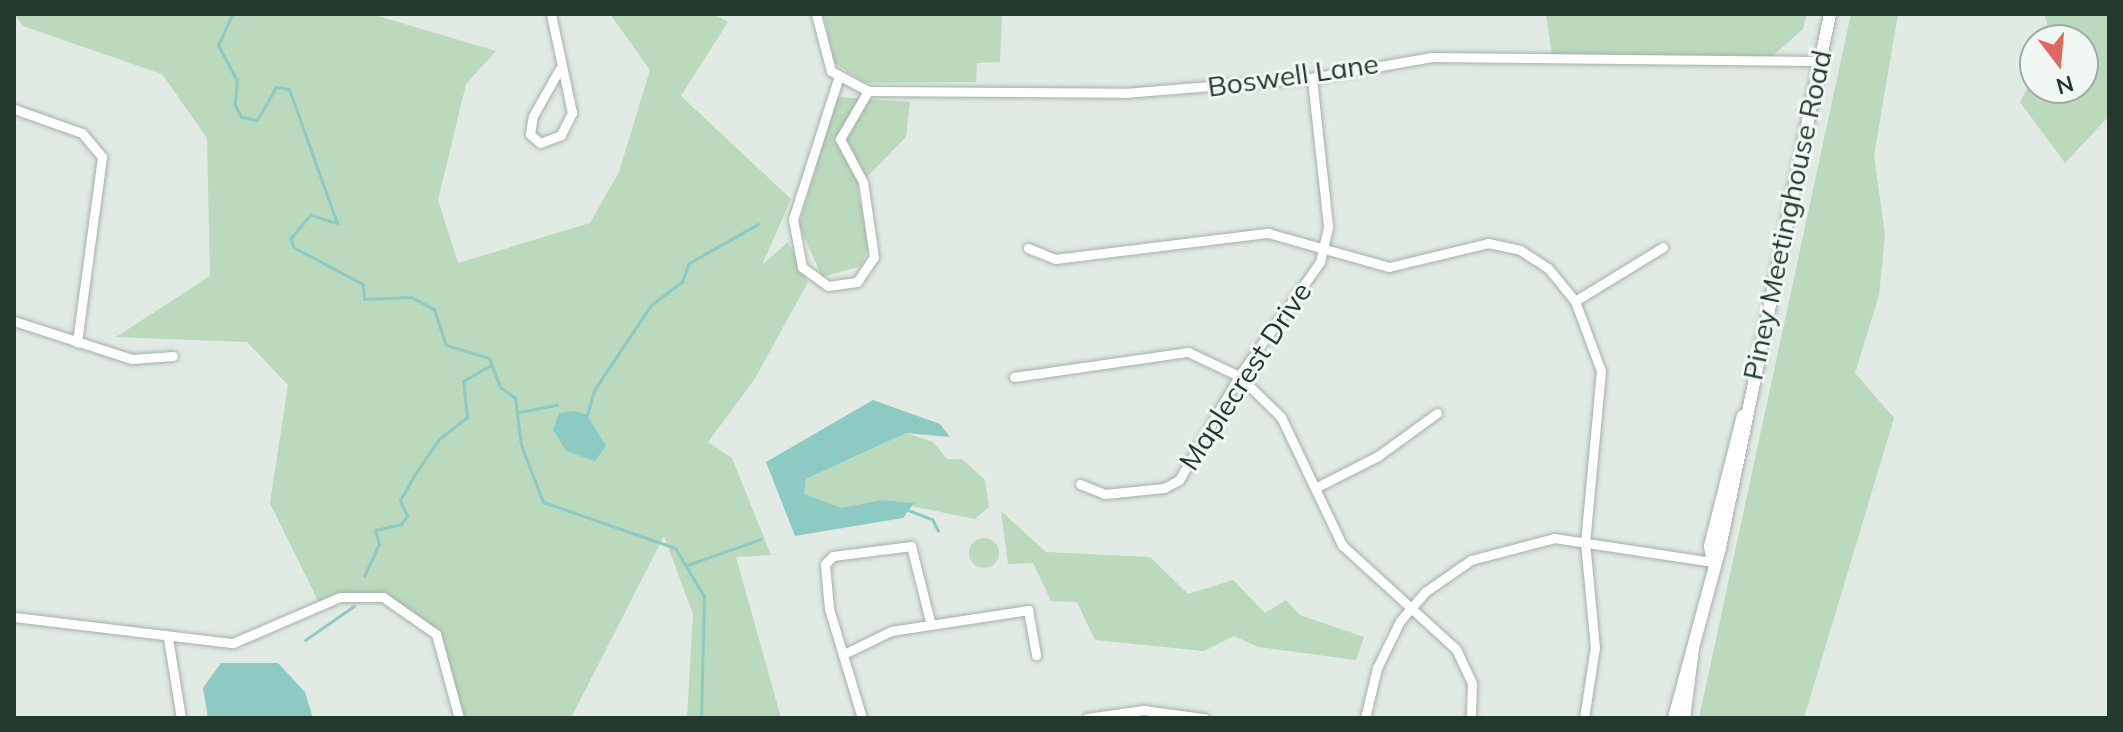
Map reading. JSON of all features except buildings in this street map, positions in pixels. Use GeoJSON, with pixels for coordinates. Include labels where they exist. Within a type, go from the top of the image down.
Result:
{"type":"FeatureCollection","features":[{"type":"Feature","properties":{"kind":"main road","name":"Piney Meetinghouse Road"},"geometry":{"type":"LineString","coordinates":[[1674,718],[1713,562],[1713,531],[1743,416],[1830,14]]}},
{"type":"Feature","properties":{"kind":"main road","name":"Piney Meetinghouse Road"},"geometry":{"type":"LineString","coordinates":[[1684,718],[1693,649]]}},
{"type":"Feature","properties":{"kind":"street"},"geometry":{"type":"LineString","coordinates":[[551,14],[559,70],[572,113],[561,135],[540,143],[530,134],[533,116],[559,70]]}},
{"type":"Feature","properties":{"kind":"street"},"geometry":{"type":"LineString","coordinates":[[816,14],[824,58],[838,79],[793,219],[802,267],[828,286],[857,282],[874,257],[863,182],[840,139],[868,91]]}},
{"type":"Feature","properties":{"kind":"street","name":"Boswell Lane"},"geometry":{"type":"LineString","coordinates":[[838,79],[868,91],[1124,93],[1312,78],[1432,57],[1821,61]]}},
{"type":"Feature","properties":{"kind":"street"},"geometry":{"type":"LineString","coordinates":[[1312,78],[1327,246]]}},
{"type":"Feature","properties":{"kind":"street"},"geometry":{"type":"LineString","coordinates":[[14,109],[82,133],[102,157],[77,342]]}},
{"type":"Feature","properties":{"kind":"street"},"geometry":{"type":"LineString","coordinates":[[1028,248],[1055,259],[1268,233],[1327,246],[1389,267],[1505,245],[1548,268],[1575,301],[1596,347],[1602,390],[1585,542],[1595,647],[1584,718]]}},
{"type":"Feature","properties":{"kind":"street","name":"Maplecrest Drive"},"geometry":{"type":"LineString","coordinates":[[1080,484],[1105,494],[1171,485],[1186,472],[1239,376],[1327,246]]}},
{"type":"Feature","properties":{"kind":"street"},"geometry":{"type":"LineString","coordinates":[[1575,301],[1663,247]]}},
{"type":"Feature","properties":{"kind":"street"},"geometry":{"type":"LineString","coordinates":[[14,321],[132,359],[173,356]]}},
{"type":"Feature","properties":{"kind":"street"},"geometry":{"type":"LineString","coordinates":[[1014,377],[1188,352],[1239,376],[1281,417],[1342,545],[1412,605],[1466,667],[1471,718]]}},
{"type":"Feature","properties":{"kind":"street"},"geometry":{"type":"LineString","coordinates":[[1315,488],[1378,456],[1437,413]]}},
{"type":"Feature","properties":{"kind":"street"},"geometry":{"type":"LineString","coordinates":[[1365,718],[1381,657],[1412,605],[1446,575],[1495,549],[1554,538],[1713,562]]}},
{"type":"Feature","properties":{"kind":"street"},"geometry":{"type":"LineString","coordinates":[[862,718],[848,652],[823,573],[833,556],[911,546],[931,625]]}},
{"type":"Feature","properties":{"kind":"street"},"geometry":{"type":"LineString","coordinates":[[14,617],[168,638],[233,643],[340,597],[383,597],[436,634],[459,718]]}},
{"type":"Feature","properties":{"kind":"street"},"geometry":{"type":"LineString","coordinates":[[848,652],[891,631],[1028,610],[1036,655]]}},
{"type":"Feature","properties":{"kind":"street"},"geometry":{"type":"LineString","coordinates":[[168,638],[181,718]]}},
{"type":"Feature","properties":{"kind":"street"},"geometry":{"type":"LineString","coordinates":[[1087,718],[1143,710],[1204,718]]}},
{"type":"Feature","properties":{"kind":"green space"},"geometry":{"type":"Polygon","coordinates":[[[14,14],[371,14],[496,51],[466,84],[438,200],[458,263],[590,223],[619,172],[650,70],[610,14],[714,14],[728,22],[681,96],[791,199],[762,265],[788,242],[808,282],[754,380],[708,442],[732,458],[771,555],[736,557],[781,718],[687,718],[693,614],[664,536],[571,718],[459,718],[444,650],[425,621],[383,597],[320,605],[270,503],[288,385],[247,342],[116,337],[210,276],[207,138],[162,74],[23,26],[14,14]]]}},
{"type":"Feature","properties":{"kind":"green space"},"geometry":{"type":"Polygon","coordinates":[[[824,14],[1002,14],[1000,62],[977,63],[976,82],[865,83],[834,63],[824,14]]]}},
{"type":"Feature","properties":{"kind":"green space"},"geometry":{"type":"Polygon","coordinates":[[[1546,14],[1807,14],[1803,29],[1771,57],[1552,55],[1546,14]]]}},
{"type":"Feature","properties":{"kind":"green space"},"geometry":{"type":"Polygon","coordinates":[[[1851,14],[1898,14],[1874,156],[1885,235],[1879,295],[1855,373],[1894,418],[1804,718],[1699,718],[1851,14]]]}},
{"type":"Feature","properties":{"kind":"green space"},"geometry":{"type":"Polygon","coordinates":[[[2044,14],[2109,14],[2109,116],[2065,163],[2021,104],[2099,104],[2099,24],[2047,24],[2044,14]]]}},
{"type":"Feature","properties":{"kind":"green space"},"geometry":{"type":"Polygon","coordinates":[[[837,97],[910,102],[906,137],[857,187],[869,246],[861,266],[822,277],[799,225],[837,97]]]}},
{"type":"Feature","properties":{"kind":"green space"},"geometry":{"type":"Polygon","coordinates":[[[906,433],[933,442],[947,459],[962,459],[985,480],[989,507],[975,519],[881,500],[842,509],[804,494],[806,479],[906,433]]]}},
{"type":"Feature","properties":{"kind":"green space"},"geometry":{"type":"Polygon","coordinates":[[[1001,511],[1046,552],[1150,557],[1188,594],[1233,580],[1265,613],[1286,600],[1300,615],[1364,637],[1356,660],[1258,647],[1234,636],[1204,651],[1095,640],[1077,602],[1051,601],[1033,563],[1008,564],[1001,511]]]}},
{"type":"Feature","properties":{"kind":"green space"},"geometry":{"type":"Polygon","coordinates":[[[984,538],[995,542],[999,553],[995,564],[984,568],[973,564],[969,553],[973,542],[984,538]]]}},
{"type":"Feature","properties":{"kind":"water"},"geometry":{"type":"Polygon","coordinates":[[[873,400],[940,424],[950,437],[906,433],[806,479],[804,494],[842,508],[881,500],[914,503],[903,518],[795,536],[766,462],[873,400]]]}},
{"type":"Feature","properties":{"kind":"water"},"geometry":{"type":"Polygon","coordinates":[[[575,411],[587,415],[606,446],[595,461],[566,451],[553,430],[559,413],[575,411]]]}},
{"type":"Feature","properties":{"kind":"water"},"geometry":{"type":"Polygon","coordinates":[[[221,663],[278,663],[305,692],[313,718],[208,718],[203,688],[221,663]]]}},
{"type":"Feature","properties":{"kind":"waterway"},"geometry":{"type":"LineString","coordinates":[[232,14],[218,45],[237,80],[235,105],[241,117],[257,120],[276,87],[289,89],[337,223],[310,215],[291,238],[293,247],[363,284],[364,299],[411,297],[434,309],[446,345],[489,358],[500,387],[515,398],[521,445],[543,502],[675,548],[704,596],[701,718]]}},
{"type":"Feature","properties":{"kind":"waterway"},"geometry":{"type":"LineString","coordinates":[[587,415],[594,390],[651,305],[682,282],[689,263],[758,224]]}},
{"type":"Feature","properties":{"kind":"waterway"},"geometry":{"type":"LineString","coordinates":[[364,576],[379,544],[375,530],[401,524],[407,516],[400,500],[415,474],[439,439],[467,417],[463,381],[491,365]]}},
{"type":"Feature","properties":{"kind":"waterway"},"geometry":{"type":"LineString","coordinates":[[520,412],[557,405]]}},
{"type":"Feature","properties":{"kind":"waterway"},"geometry":{"type":"LineString","coordinates":[[908,510],[932,519],[938,531]]}},
{"type":"Feature","properties":{"kind":"waterway"},"geometry":{"type":"LineString","coordinates":[[687,565],[761,539]]}},
{"type":"Feature","properties":{"kind":"waterway"},"geometry":{"type":"LineString","coordinates":[[305,640],[354,606]]}}]}
